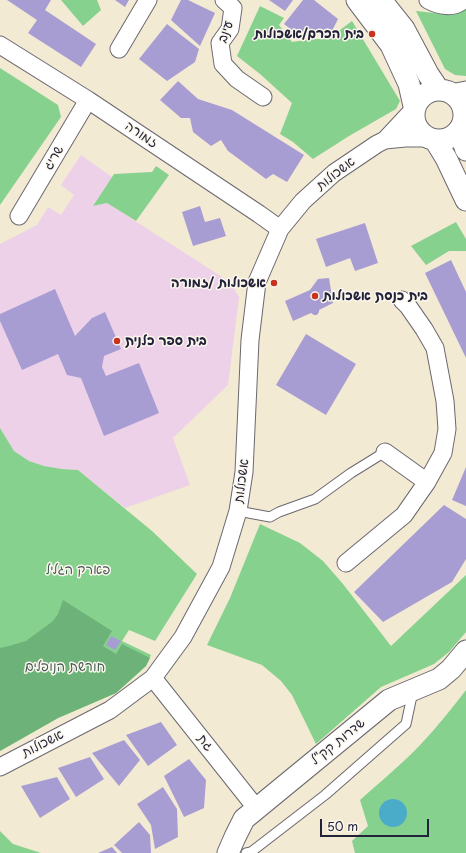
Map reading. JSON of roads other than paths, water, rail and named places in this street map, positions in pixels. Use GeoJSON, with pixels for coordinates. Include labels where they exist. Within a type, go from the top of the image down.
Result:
{"type":"FeatureCollection","features":[{"type":"Feature","properties":{"kind":"street"},"geometry":{"type":"LineString","coordinates":[[119,49],[148,0]]}},
{"type":"Feature","properties":{"kind":"street","name":"עינב"},"geometry":{"type":"LineString","coordinates":[[224,0],[232,8],[230,29],[220,43],[223,64],[237,79],[263,97]]}},
{"type":"Feature","properties":{"kind":"street"},"geometry":{"type":"LineString","coordinates":[[357,0],[391,45],[409,84],[414,108],[413,119],[416,127],[421,133],[432,139],[444,140],[456,133],[463,120]]}},
{"type":"Feature","properties":{"kind":"street"},"geometry":{"type":"LineString","coordinates":[[380,0],[404,29],[428,74],[452,91],[461,103],[464,109],[463,120],[466,150]]}},
{"type":"Feature","properties":{"kind":"street"},"geometry":{"type":"LineString","coordinates":[[428,0],[442,6],[453,5],[462,1]]}},
{"type":"Feature","properties":{"kind":"street","name":"זמורה"},"geometry":{"type":"LineString","coordinates":[[0,45],[88,100],[280,229]]}},
{"type":"Feature","properties":{"kind":"street"},"geometry":{"type":"LineString","coordinates":[[414,108],[418,100],[431,90],[452,91]]}},
{"type":"Feature","properties":{"kind":"street","name":"שריג"},"geometry":{"type":"LineString","coordinates":[[19,216],[88,100]]}},
{"type":"Feature","properties":{"kind":"street","name":"אשכולות"},"geometry":{"type":"LineString","coordinates":[[385,140],[414,108]]}},
{"type":"Feature","properties":{"kind":"street","name":"אשכולות"},"geometry":{"type":"LineString","coordinates":[[0,766],[110,710],[153,678],[183,637],[221,567],[238,511],[244,472],[250,340],[257,282],[280,229],[303,201],[334,173],[377,144],[385,140],[405,138],[432,139]]}},
{"type":"Feature","properties":{"kind":"street"},"geometry":{"type":"LineString","coordinates":[[432,139],[446,158],[466,200]]}},
{"type":"Feature","properties":{"kind":"street"},"geometry":{"type":"LineString","coordinates":[[346,563],[404,515],[427,482],[444,453],[447,429],[445,401],[435,348],[424,329],[402,300]]}},
{"type":"Feature","properties":{"kind":"street"},"geometry":{"type":"LineString","coordinates":[[386,452],[427,482]]}},
{"type":"Feature","properties":{"kind":"street","name":"שדרות קק\"ל"},"geometry":{"type":"LineString","coordinates":[[228,853],[244,819],[389,700],[439,679],[451,669],[466,651]]}},
{"type":"Feature","properties":{"kind":"street","name":"גת"},"geometry":{"type":"LineString","coordinates":[[153,678],[257,809]]}},
{"type":"Feature","properties":{"kind":"lane"},"geometry":{"type":"LineString","coordinates":[[238,511],[270,517],[279,512],[315,499],[351,472],[386,452]]}},
{"type":"Feature","properties":{"kind":"lane"},"geometry":{"type":"LineString","coordinates":[[246,853],[251,852],[325,795],[406,724],[413,691]]}},
{"type":"Feature","properties":{"kind":"water"},"geometry":{"type":"Polygon","coordinates":[[[393,799],[403,803],[407,813],[403,823],[393,827],[383,823],[379,813],[383,803],[393,799]]]}},
{"type":"Feature","properties":{"kind":"place","name":"בית הכרם/אשכולות"},"geometry":{"type":"Point","coordinates":[372,34]}},
{"type":"Feature","properties":{"kind":"place","name":"אשכולות /זמורה"},"geometry":{"type":"Point","coordinates":[274,283]}},
{"type":"Feature","properties":{"kind":"place","name":"בית כנסת אשכולות"},"geometry":{"type":"Point","coordinates":[315,296]}},
{"type":"Feature","properties":{"kind":"place","name":"בית ספר כלנית"},"geometry":{"type":"Point","coordinates":[117,341]}},
{"type":"Feature","properties":{"kind":"park label","name":"פארק הגליל"},"geometry":{"type":"Point","coordinates":[78,570]}},
{"type":"Feature","properties":{"kind":"park label","name":"חורשת הנופלים"},"geometry":{"type":"Point","coordinates":[65,667]}}]}
